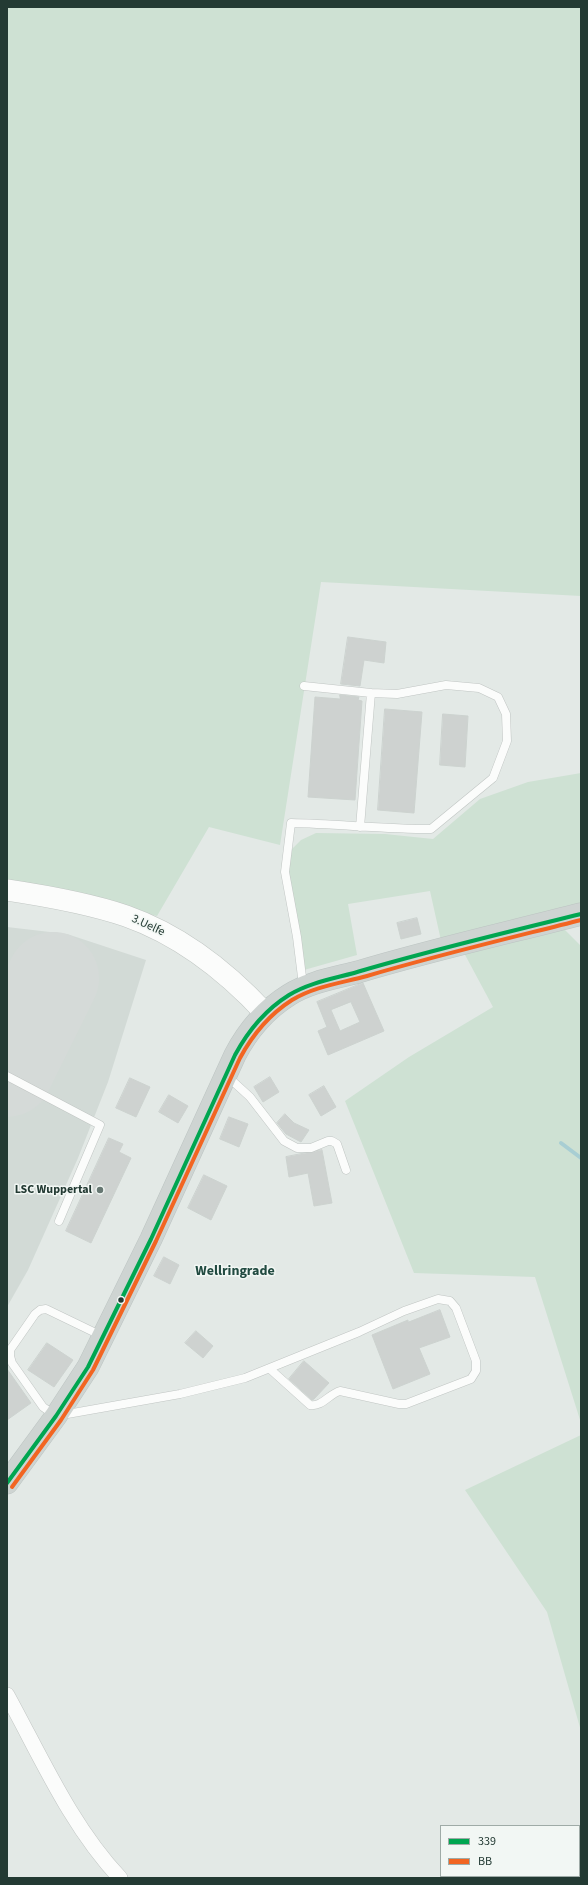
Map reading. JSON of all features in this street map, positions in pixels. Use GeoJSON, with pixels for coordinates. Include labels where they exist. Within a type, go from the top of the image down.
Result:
{"type":"FeatureCollection","features":[{"type":"Feature","properties":{"kind":"main road"},"geometry":{"type":"LineString","coordinates":[[7,1483],[56,1416],[88,1368],[151,1240],[225,1074],[244,1039],[265,1013],[290,994],[303,987],[382,964],[581,914]]}},
{"type":"Feature","properties":{"kind":"street","name":"3.Uelfe"},"geometry":{"type":"LineString","coordinates":[[7,890],[79,902],[127,916],[169,935],[224,973],[249,995],[265,1013]]}},
{"type":"Feature","properties":{"kind":"street"},"geometry":{"type":"LineString","coordinates":[[7,1695],[75,1819],[92,1845],[120,1878]]}},
{"type":"Feature","properties":{"kind":"lane"},"geometry":{"type":"LineString","coordinates":[[303,987],[295,924],[285,872],[291,823],[333,823],[360,827],[431,829],[493,778],[507,741],[506,714],[498,697],[479,688],[446,686],[397,694],[371,693],[304,686]]}},
{"type":"Feature","properties":{"kind":"lane"},"geometry":{"type":"LineString","coordinates":[[360,827],[371,693]]}},
{"type":"Feature","properties":{"kind":"lane"},"geometry":{"type":"LineString","coordinates":[[225,1074],[250,1097],[284,1141],[297,1148],[311,1148],[328,1141],[332,1141],[337,1144],[346,1170]]}},
{"type":"Feature","properties":{"kind":"lane"},"geometry":{"type":"LineString","coordinates":[[7,1076],[100,1125],[58,1221]]}},
{"type":"Feature","properties":{"kind":"lane"},"geometry":{"type":"LineString","coordinates":[[104,1337],[46,1309],[40,1310],[35,1314],[10,1350],[10,1356],[16,1369],[43,1407],[56,1416],[180,1394],[218,1385],[270,1369],[359,1332],[404,1311],[438,1298],[450,1301],[456,1308],[476,1361],[476,1371],[471,1379],[406,1404],[400,1404],[340,1390],[333,1393],[320,1404],[310,1405],[270,1369]]}},
{"type":"Feature","properties":{"kind":"shaded area"},"geometry":{"type":"Polygon","coordinates":[[[7,927],[67,934],[146,960],[108,1082],[78,1158],[28,1270],[7,1307],[7,927]]]}},
{"type":"Feature","properties":{"kind":"green space"},"geometry":{"type":"Polygon","coordinates":[[[7,7],[581,7],[581,596],[321,582],[280,845],[209,827],[157,916],[7,882],[7,7]]]}},
{"type":"Feature","properties":{"kind":"green space"},"geometry":{"type":"Polygon","coordinates":[[[581,773],[581,910],[442,945],[430,891],[348,904],[357,955],[304,970],[288,872],[289,852],[301,840],[316,833],[385,834],[433,839],[480,799],[528,782],[581,773]]]}},
{"type":"Feature","properties":{"kind":"green space"},"geometry":{"type":"Polygon","coordinates":[[[561,926],[581,946],[581,1423],[535,1277],[414,1273],[345,1101],[409,1057],[493,1007],[463,951],[561,926]]]}},
{"type":"Feature","properties":{"kind":"green space"},"geometry":{"type":"Polygon","coordinates":[[[581,1435],[581,1731],[547,1612],[465,1490],[581,1435]]]}},
{"type":"Feature","properties":{"kind":"building"},"geometry":{"type":"Polygon","coordinates":[[[348,637],[386,642],[384,663],[364,660],[360,686],[341,684],[348,637]]]}},
{"type":"Feature","properties":{"kind":"building"},"geometry":{"type":"Polygon","coordinates":[[[340,695],[359,697],[358,700],[362,701],[355,800],[308,797],[315,697],[340,699],[340,695]]]}},
{"type":"Feature","properties":{"kind":"building"},"geometry":{"type":"Polygon","coordinates":[[[385,709],[422,712],[414,813],[378,810],[385,709]]]}},
{"type":"Feature","properties":{"kind":"building"},"geometry":{"type":"Polygon","coordinates":[[[443,714],[468,716],[465,767],[440,765],[443,714]]]}},
{"type":"Feature","properties":{"kind":"building"},"geometry":{"type":"Polygon","coordinates":[[[417,918],[421,934],[401,939],[397,923],[417,918]]]}},
{"type":"Feature","properties":{"kind":"building"},"geometry":{"type":"Polygon","coordinates":[[[363,983],[384,1031],[328,1055],[318,1031],[327,1027],[317,1002],[363,983]],[[351,1002],[331,1010],[340,1031],[360,1022],[351,1002]]]}},
{"type":"Feature","properties":{"kind":"building"},"geometry":{"type":"Polygon","coordinates":[[[270,1077],[279,1092],[263,1102],[254,1087],[270,1077]]]}},
{"type":"Feature","properties":{"kind":"building"},"geometry":{"type":"Polygon","coordinates":[[[130,1078],[150,1087],[136,1117],[116,1108],[130,1078]]]}},
{"type":"Feature","properties":{"kind":"building"},"geometry":{"type":"Polygon","coordinates":[[[324,1086],[336,1107],[321,1116],[309,1095],[324,1086]]]}},
{"type":"Feature","properties":{"kind":"building"},"geometry":{"type":"Polygon","coordinates":[[[169,1095],[188,1106],[178,1123],[159,1112],[169,1095]]]}},
{"type":"Feature","properties":{"kind":"building"},"geometry":{"type":"Polygon","coordinates":[[[285,1114],[294,1123],[309,1130],[301,1142],[286,1134],[277,1123],[285,1114]]]}},
{"type":"Feature","properties":{"kind":"building"},"geometry":{"type":"Polygon","coordinates":[[[229,1117],[248,1124],[239,1147],[220,1139],[229,1117]]]}},
{"type":"Feature","properties":{"kind":"building","name":"LSC Wuppertal"},"geometry":{"type":"Polygon","coordinates":[[[109,1138],[123,1144],[119,1152],[131,1158],[91,1243],[66,1231],[109,1138]]]}},
{"type":"Feature","properties":{"kind":"building"},"geometry":{"type":"Polygon","coordinates":[[[322,1150],[332,1203],[314,1206],[308,1173],[289,1177],[286,1157],[322,1150]]]}},
{"type":"Feature","properties":{"kind":"building"},"geometry":{"type":"Polygon","coordinates":[[[204,1175],[227,1186],[211,1220],[188,1208],[204,1175]]]}},
{"type":"Feature","properties":{"kind":"building"},"geometry":{"type":"Polygon","coordinates":[[[164,1257],[179,1265],[170,1284],[154,1276],[164,1257]]]}},
{"type":"Feature","properties":{"kind":"building"},"geometry":{"type":"Polygon","coordinates":[[[440,1310],[450,1337],[419,1348],[430,1374],[393,1389],[372,1335],[408,1320],[408,1322],[440,1310]]]}},
{"type":"Feature","properties":{"kind":"building"},"geometry":{"type":"Polygon","coordinates":[[[196,1331],[213,1346],[203,1358],[185,1343],[196,1331]]]}},
{"type":"Feature","properties":{"kind":"building"},"geometry":{"type":"Polygon","coordinates":[[[47,1343],[73,1360],[54,1387],[28,1370],[47,1343]]]}},
{"type":"Feature","properties":{"kind":"building"},"geometry":{"type":"Polygon","coordinates":[[[304,1361],[329,1383],[312,1400],[289,1379],[304,1361]]]}},
{"type":"Feature","properties":{"kind":"building"},"geometry":{"type":"Polygon","coordinates":[[[7,1369],[31,1403],[7,1420],[7,1369]]]}},
{"type":"Feature","properties":{"kind":"waterway"},"geometry":{"type":"LineString","coordinates":[[561,1143],[581,1158]]}},
{"type":"Feature","properties":{"kind":"runway"},"geometry":{"type":"LineString","coordinates":[[7,1071],[53,978]]}},
{"type":"Feature","properties":{"kind":"transit line","name":"339"},"geometry":{"type":"LineString","coordinates":[[7,1483],[56,1416],[88,1367],[151,1239],[235,1055],[251,1029],[272,1007],[298,990],[316,983],[445,948],[581,914]]}},
{"type":"Feature","properties":{"kind":"transit line","name":"BB"},"geometry":{"type":"LineString","coordinates":[[12,1487],[61,1420],[93,1370],[156,1241],[240,1058],[256,1033],[269,1018],[292,1000],[319,988],[581,920]]}},
{"type":"Feature","properties":{"kind":"place","name":"LSC Wuppertal"},"geometry":{"type":"Point","coordinates":[100,1190]}},
{"type":"Feature","properties":{"kind":"district","name":"Wellringrade"},"geometry":{"type":"Point","coordinates":[235,1272]}}]}
